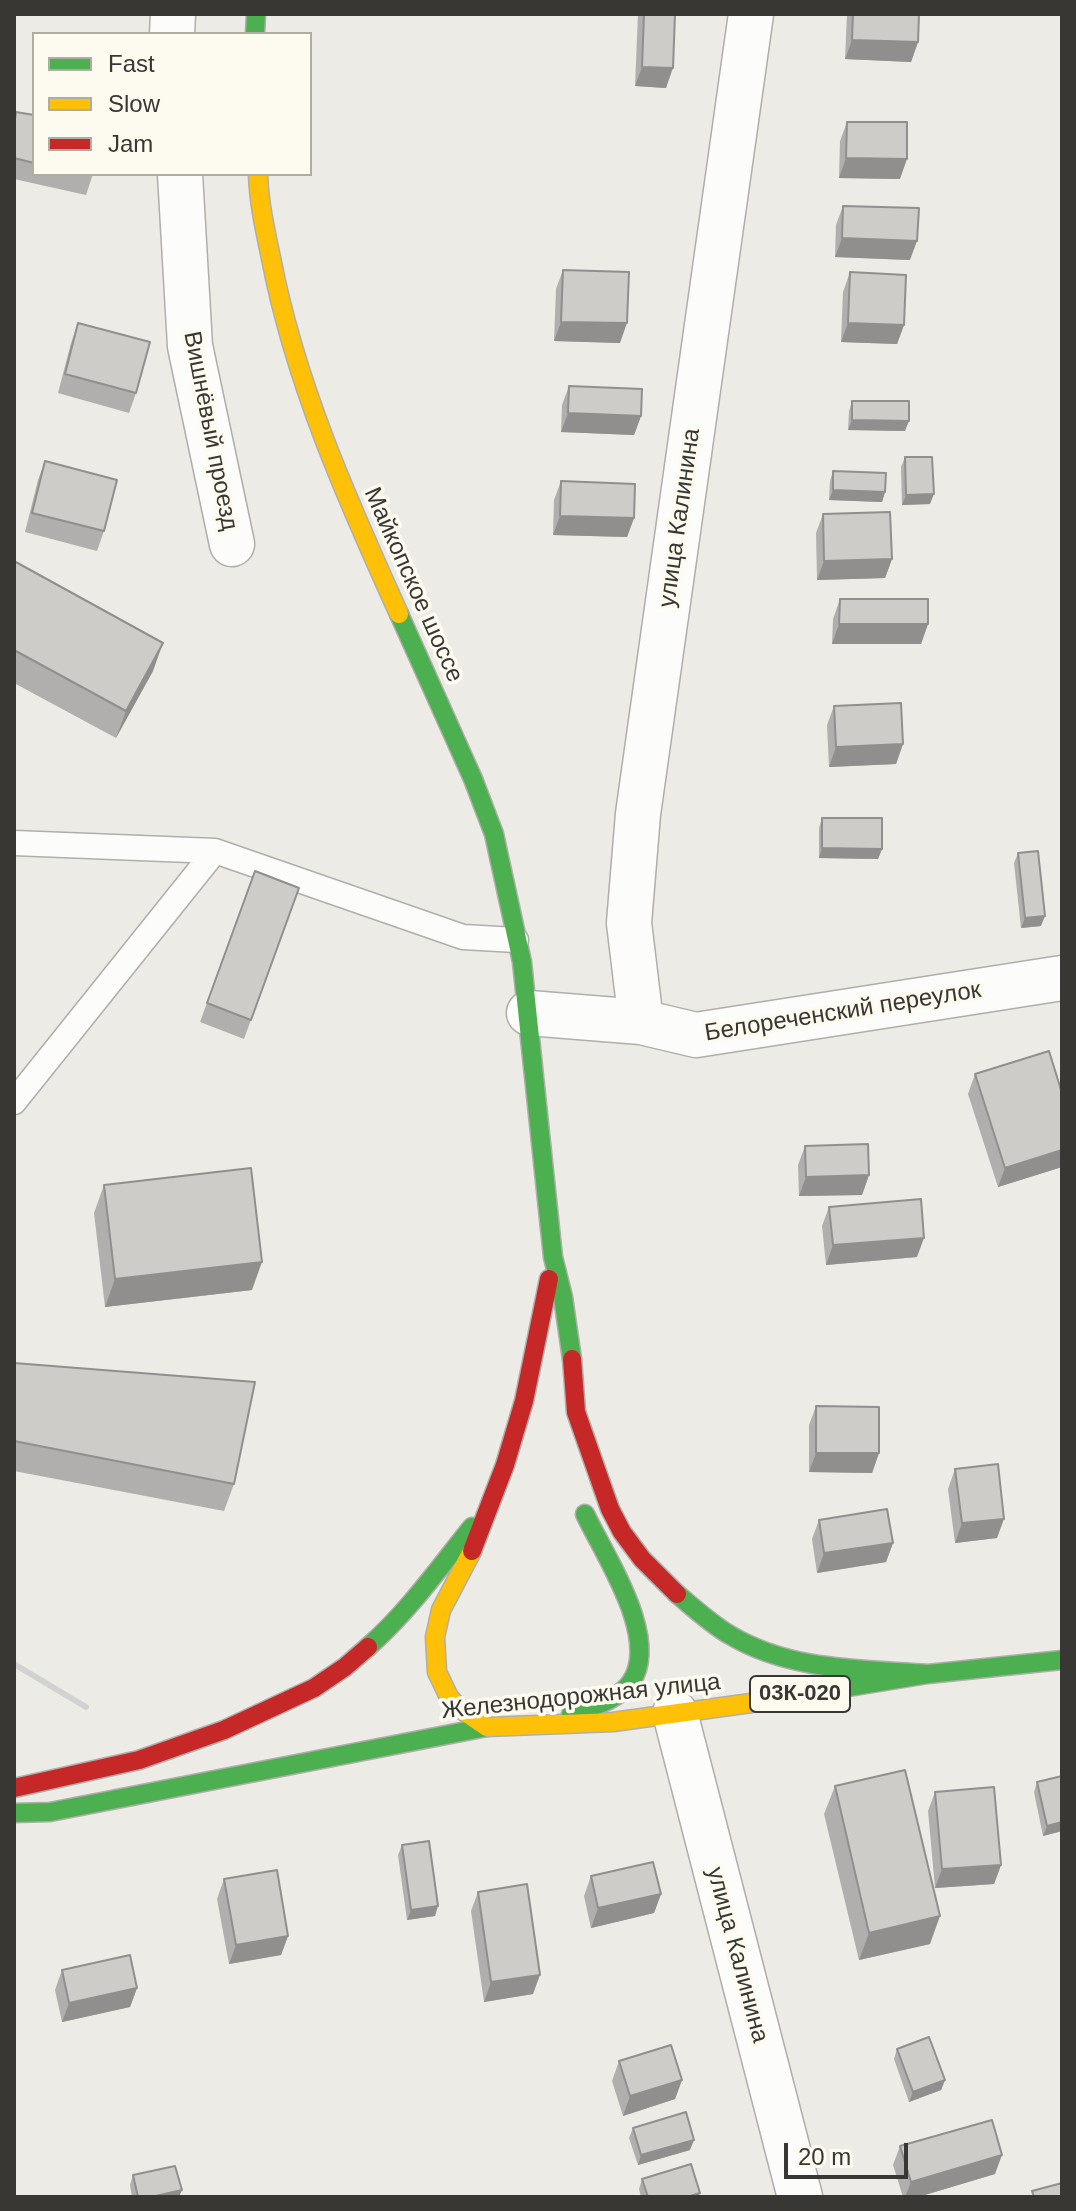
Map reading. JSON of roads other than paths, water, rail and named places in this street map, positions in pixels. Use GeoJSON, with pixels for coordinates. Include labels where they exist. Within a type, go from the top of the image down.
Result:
{"type":"FeatureCollection","features":[{"type":"Feature","properties":{"kind":"main road","name":"Майкопское шоссе"},"geometry":{"type":"LineString","coordinates":[[258,176],[259,198],[279,302],[309,403],[494,834],[522,962],[529,1013]]}},
{"type":"Feature","properties":{"kind":"main road"},"geometry":{"type":"LineString","coordinates":[[529,1013],[553,1257],[570,1339],[576,1412],[576,1471]]}},
{"type":"Feature","properties":{"kind":"main road"},"geometry":{"type":"LineString","coordinates":[[487,1727],[458,1707],[445,1689],[437,1672],[435,1637],[441,1610],[472,1550],[505,1465],[538,1342],[553,1257]]}},
{"type":"Feature","properties":{"kind":"main road"},"geometry":{"type":"LineString","coordinates":[[576,1412],[610,1509],[622,1532],[642,1559],[696,1610],[730,1635],[785,1659],[847,1669],[928,1674]]}},
{"type":"Feature","properties":{"kind":"main road"},"geometry":{"type":"LineString","coordinates":[[538,1724],[593,1706],[620,1693],[636,1674],[642,1655],[624,1593],[594,1535],[579,1494]]}},
{"type":"Feature","properties":{"kind":"main road"},"geometry":{"type":"LineString","coordinates":[[14,1788],[139,1760],[224,1730],[314,1688],[345,1667],[383,1634],[489,1507]]}},
{"type":"Feature","properties":{"kind":"main road","name":"Железнодорожная улица"},"geometry":{"type":"LineString","coordinates":[[14,1813],[50,1812],[487,1727],[613,1722],[928,1674],[1062,1660]]}},
{"type":"Feature","properties":{"kind":"street","name":"улица Калинина"},"geometry":{"type":"LineString","coordinates":[[641,1022],[629,923],[638,814],[751,14]]}},
{"type":"Feature","properties":{"kind":"street","name":"Вишнёвый проезд"},"geometry":{"type":"LineString","coordinates":[[180,176],[190,346],[232,544]]}},
{"type":"Feature","properties":{"kind":"street","name":"Белореченский переулок"},"geometry":{"type":"LineString","coordinates":[[529,1013],[641,1022],[696,1035],[1062,978]]}},
{"type":"Feature","properties":{"kind":"street","name":"улица Калинина"},"geometry":{"type":"LineString","coordinates":[[675,1713],[800,2197]]}},
{"type":"Feature","properties":{"kind":"lane"},"geometry":{"type":"LineString","coordinates":[[14,843],[215,851],[463,937],[516,940]]}},
{"type":"Feature","properties":{"kind":"lane"},"geometry":{"type":"LineString","coordinates":[[14,1102],[215,851]]}},
{"type":"Feature","properties":{"kind":"railway"},"geometry":{"type":"LineString","coordinates":[[14,1664],[86,1707]]}}]}
